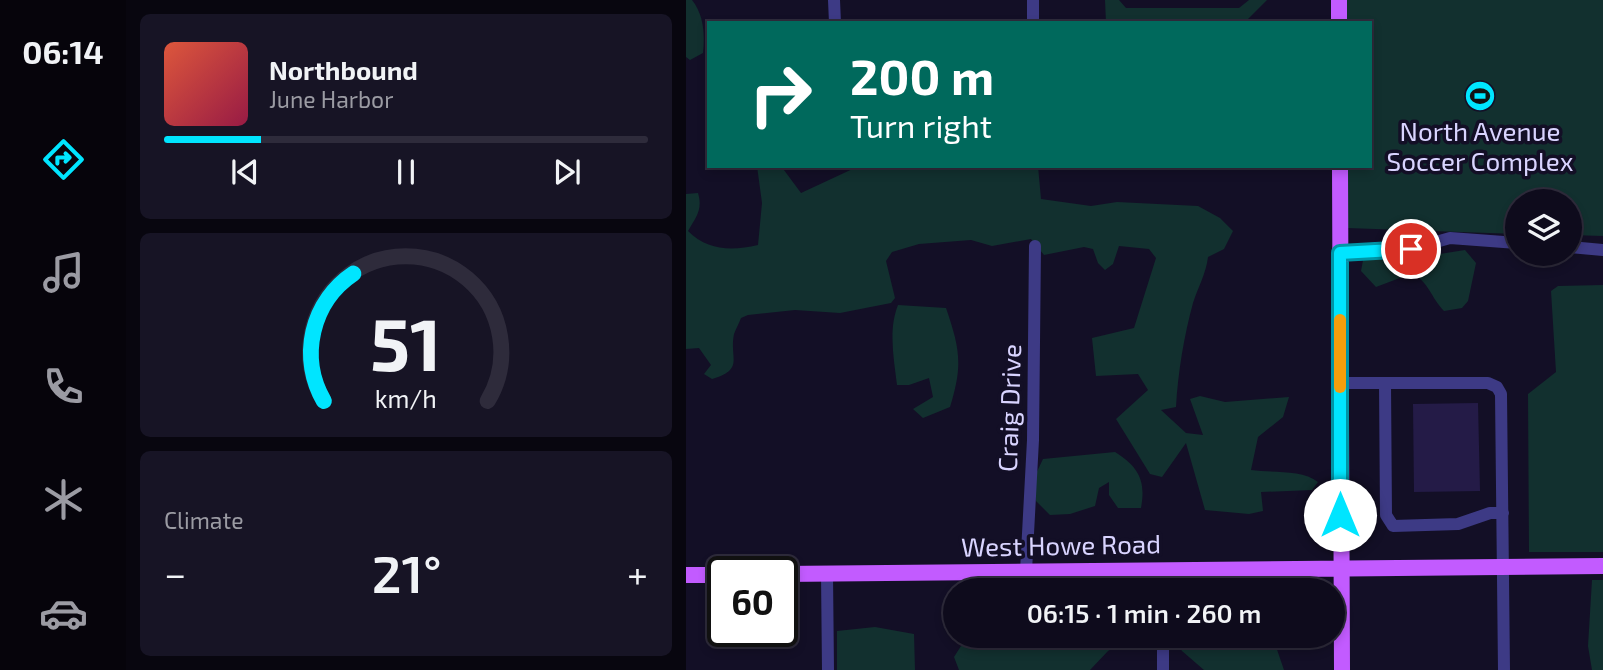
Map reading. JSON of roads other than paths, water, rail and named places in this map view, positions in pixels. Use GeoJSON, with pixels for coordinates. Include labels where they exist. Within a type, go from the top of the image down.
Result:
{"type":"FeatureCollection","features":[{"type":"Feature","properties":{"kind":"main road"},"geometry":{"type":"LineString","coordinates":[[1339,0],[1339,21]]}},
{"type":"Feature","properties":{"kind":"main road"},"geometry":{"type":"LineString","coordinates":[[1340,168],[1342,670]]}},
{"type":"Feature","properties":{"kind":"main road","name":"West Howe Road"},"geometry":{"type":"LineString","coordinates":[[798,574],[1603,566]]}},
{"type":"Feature","properties":{"kind":"main road"},"geometry":{"type":"LineString","coordinates":[[686,575],[707,575]]}},
{"type":"Feature","properties":{"kind":"street"},"geometry":{"type":"LineString","coordinates":[[834,0],[835,21]]}},
{"type":"Feature","properties":{"kind":"street"},"geometry":{"type":"LineString","coordinates":[[1033,0],[1033,21]]}},
{"type":"Feature","properties":{"kind":"street"},"geometry":{"type":"LineString","coordinates":[[1340,253],[1411,249],[1450,238],[1505,242]]}},
{"type":"Feature","properties":{"kind":"street","name":"Craig Drive"},"geometry":{"type":"LineString","coordinates":[[1026,571],[1034,404],[1035,246]]}},
{"type":"Feature","properties":{"kind":"street"},"geometry":{"type":"LineString","coordinates":[[1582,248],[1603,250]]}},
{"type":"Feature","properties":{"kind":"street"},"geometry":{"type":"LineString","coordinates":[[1340,383],[1488,383],[1497,387],[1501,394],[1504,670]]}},
{"type":"Feature","properties":{"kind":"street"},"geometry":{"type":"LineString","coordinates":[[1385,383],[1386,514],[1393,526],[1458,524],[1490,513],[1503,513]]}},
{"type":"Feature","properties":{"kind":"street"},"geometry":{"type":"LineString","coordinates":[[1163,569],[1163,578]]}},
{"type":"Feature","properties":{"kind":"street"},"geometry":{"type":"LineString","coordinates":[[827,574],[828,670]]}},
{"type":"Feature","properties":{"kind":"street"},"geometry":{"type":"LineString","coordinates":[[1163,648],[1163,670]]}},
{"type":"Feature","properties":{"kind":"place","name":"North Avenue Soccer Complex"},"geometry":{"type":"Point","coordinates":[1480,96]}}]}
